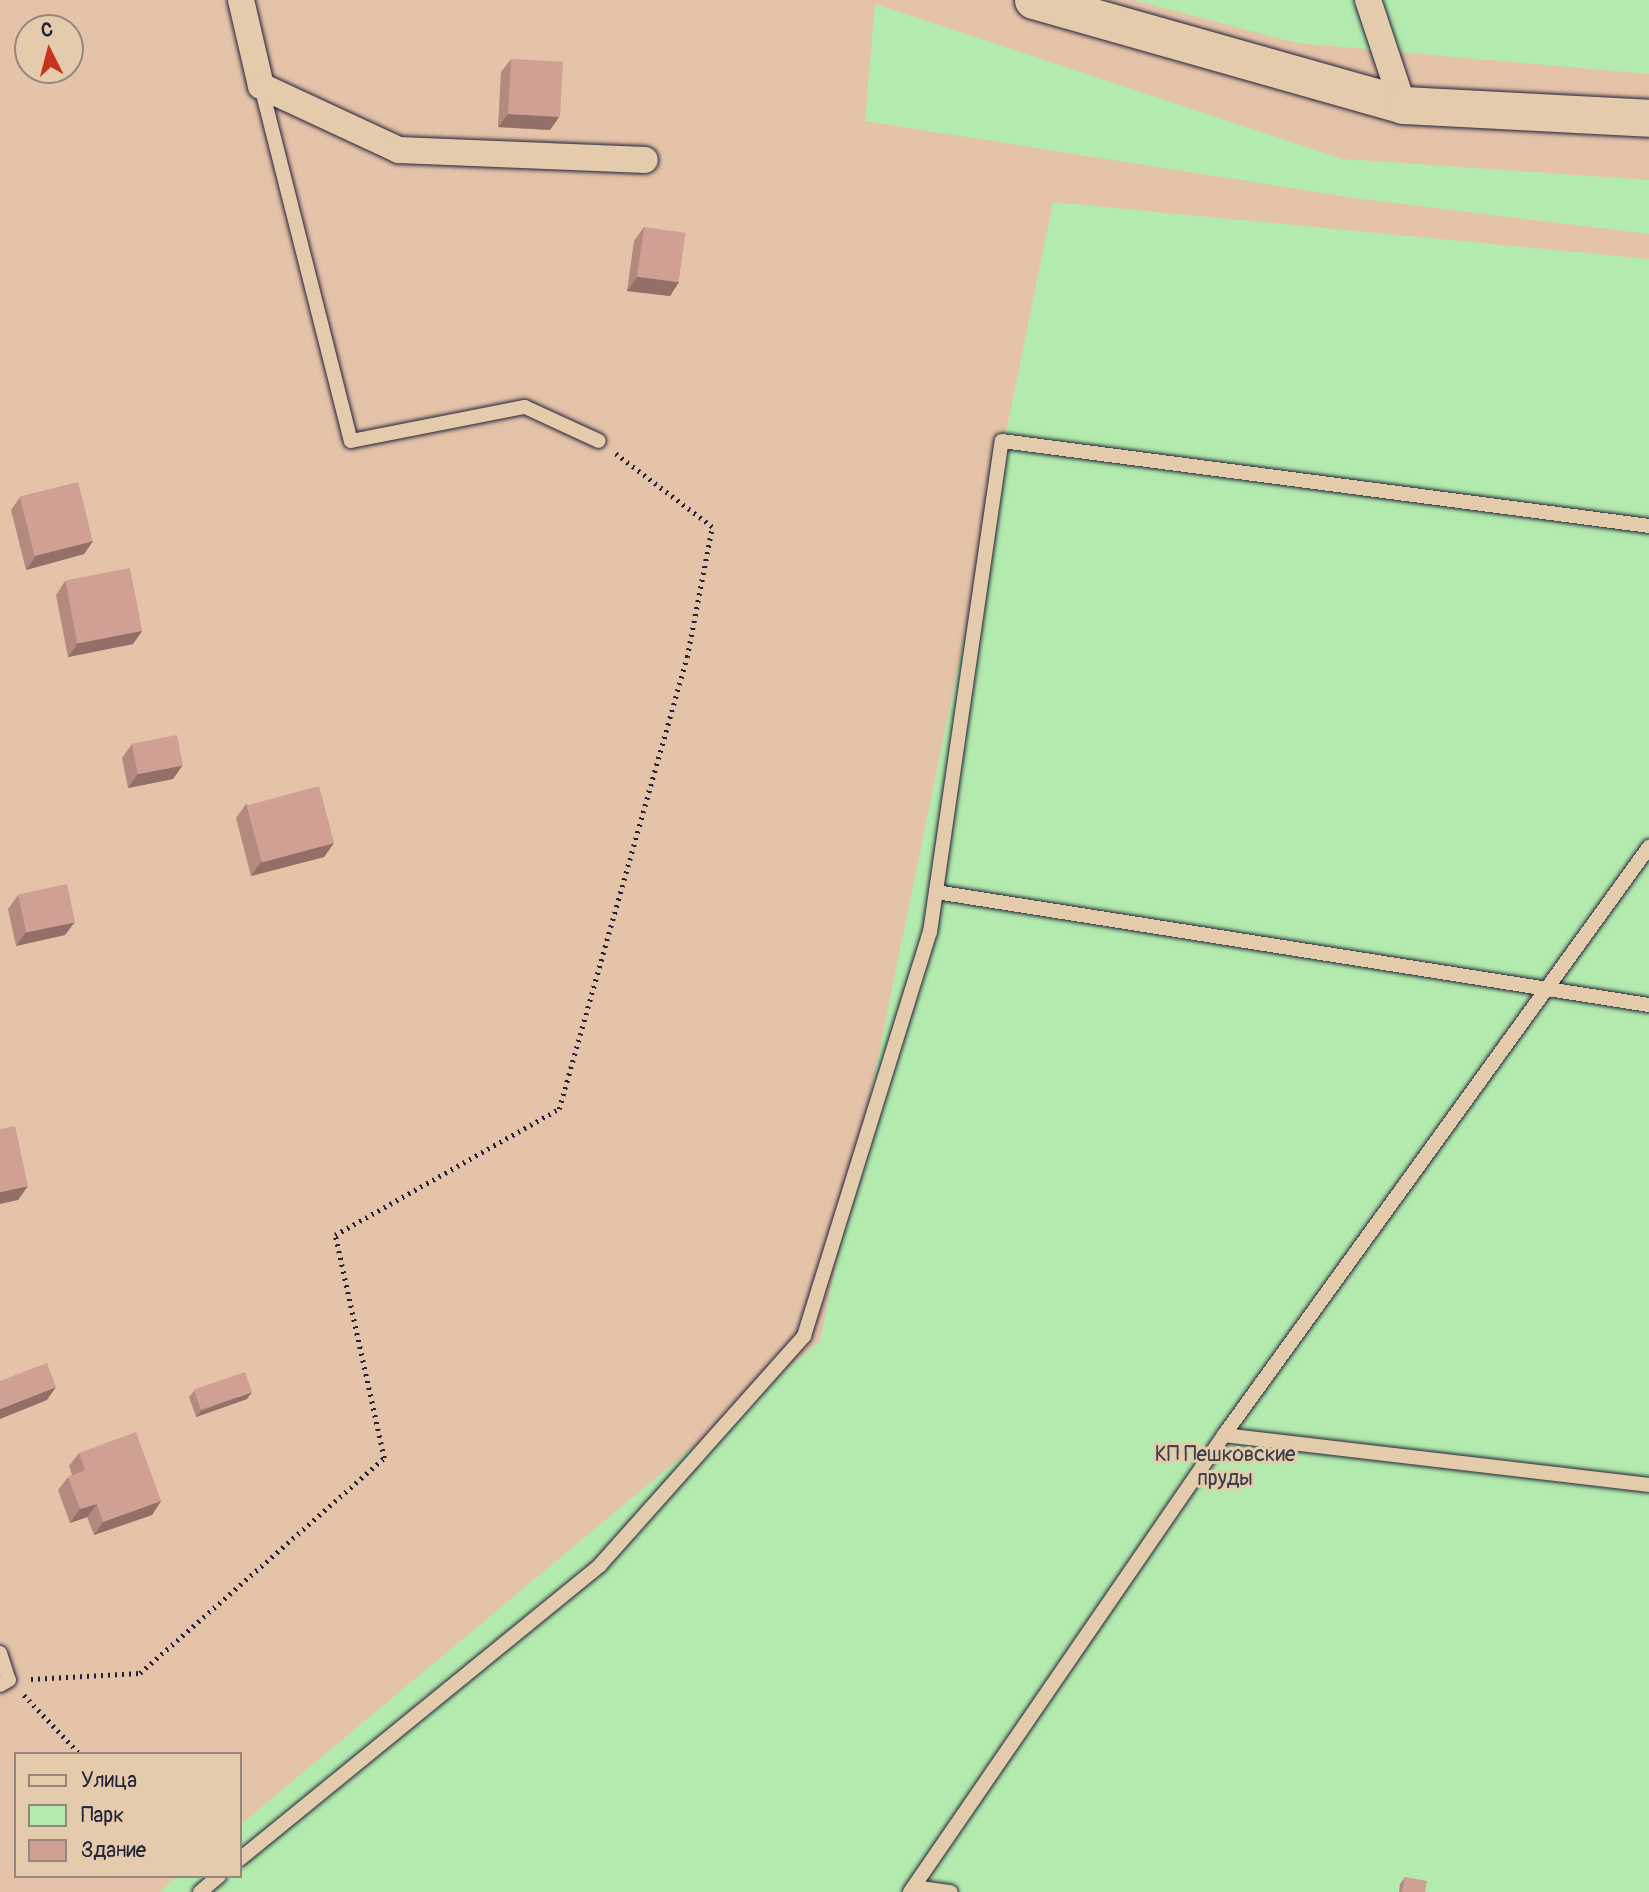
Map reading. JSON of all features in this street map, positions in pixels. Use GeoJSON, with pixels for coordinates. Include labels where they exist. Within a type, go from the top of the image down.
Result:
{"type":"FeatureCollection","features":[{"type":"Feature","properties":{"kind":"main road"},"geometry":{"type":"LineString","coordinates":[[1033,0],[1403,105],[1649,118]]}},
{"type":"Feature","properties":{"kind":"street"},"geometry":{"type":"LineString","coordinates":[[241,0],[261,86],[399,150],[645,160]]}},
{"type":"Feature","properties":{"kind":"street"},"geometry":{"type":"LineString","coordinates":[[1368,0],[1403,105]]}},
{"type":"Feature","properties":{"kind":"lane"},"geometry":{"type":"LineString","coordinates":[[261,86],[351,441],[525,407],[599,441]]}},
{"type":"Feature","properties":{"kind":"lane"},"geometry":{"type":"LineString","coordinates":[[242,1857],[600,1565],[804,1336],[930,932],[1002,441],[1649,526]]}},
{"type":"Feature","properties":{"kind":"lane"},"geometry":{"type":"LineString","coordinates":[[912,1889],[1224,1435],[1549,993],[1649,847]]}},
{"type":"Feature","properties":{"kind":"lane"},"geometry":{"type":"LineString","coordinates":[[936,892],[1549,993],[1649,1005]]}},
{"type":"Feature","properties":{"kind":"lane"},"geometry":{"type":"LineString","coordinates":[[1224,1435],[1649,1485]]}},
{"type":"Feature","properties":{"kind":"lane"},"geometry":{"type":"LineString","coordinates":[[0,1653],[4,1683]]}},
{"type":"Feature","properties":{"kind":"lane"},"geometry":{"type":"LineString","coordinates":[[200,1892],[217,1878]]}},
{"type":"Feature","properties":{"kind":"lane"},"geometry":{"type":"LineString","coordinates":[[912,1889],[951,1892]]}},
{"type":"Feature","properties":{"kind":"path"},"geometry":{"type":"LineString","coordinates":[[4,1683],[140,1673],[384,1458],[335,1235],[559,1109],[687,657],[712,527],[599,441]]}},
{"type":"Feature","properties":{"kind":"path"},"geometry":{"type":"LineString","coordinates":[[4,1683],[78,1752]]}},
{"type":"Feature","properties":{"kind":"green space"},"geometry":{"type":"Polygon","coordinates":[[[1134,0],[1649,0],[1649,74],[1297,43],[1134,0]]]}},
{"type":"Feature","properties":{"kind":"green space"},"geometry":{"type":"Polygon","coordinates":[[[875,4],[1343,159],[1649,180],[1649,234],[1361,199],[865,121],[875,4]]]}},
{"type":"Feature","properties":{"kind":"green space","name":"КП Пешковские пруды"},"geometry":{"type":"Polygon","coordinates":[[[1053,202],[1649,259],[1649,1892],[159,1892],[176,1878],[242,1878],[242,1823],[820,1341],[1053,202]]]}},
{"type":"Feature","properties":{"kind":"building"},"geometry":{"type":"Polygon","coordinates":[[[511,59],[563,62],[560,117],[508,114],[511,59]]]}},
{"type":"Feature","properties":{"kind":"building"},"geometry":{"type":"Polygon","coordinates":[[[644,227],[686,233],[679,282],[637,277],[644,227]]]}},
{"type":"Feature","properties":{"kind":"building"},"geometry":{"type":"Polygon","coordinates":[[[78,482],[93,541],[35,556],[20,497],[78,482]]]}},
{"type":"Feature","properties":{"kind":"building"},"geometry":{"type":"Polygon","coordinates":[[[130,568],[142,631],[77,643],[65,581],[130,568]]]}},
{"type":"Feature","properties":{"kind":"building"},"geometry":{"type":"Polygon","coordinates":[[[177,735],[183,765],[138,774],[132,744],[177,735]]]}},
{"type":"Feature","properties":{"kind":"building"},"geometry":{"type":"Polygon","coordinates":[[[319,786],[334,843],[262,862],[247,805],[319,786]]]}},
{"type":"Feature","properties":{"kind":"building"},"geometry":{"type":"Polygon","coordinates":[[[67,884],[75,922],[26,933],[18,894],[67,884]]]}},
{"type":"Feature","properties":{"kind":"building"},"geometry":{"type":"Polygon","coordinates":[[[15,1126],[28,1186],[0,1192],[0,1129],[15,1126]]]}},
{"type":"Feature","properties":{"kind":"building"},"geometry":{"type":"Polygon","coordinates":[[[47,1363],[56,1387],[0,1409],[0,1381],[47,1363]]]}},
{"type":"Feature","properties":{"kind":"building"},"geometry":{"type":"Polygon","coordinates":[[[245,1372],[252,1392],[201,1409],[194,1390],[245,1372]]]}},
{"type":"Feature","properties":{"kind":"building"},"geometry":{"type":"Polygon","coordinates":[[[136,1432],[161,1501],[103,1522],[97,1504],[80,1509],[68,1477],[85,1470],[79,1453],[136,1432]]]}},
{"type":"Feature","properties":{"kind":"building"},"geometry":{"type":"Polygon","coordinates":[[[1405,1877],[1427,1881],[1425,1892],[1402,1892],[1405,1877]]]}}]}
